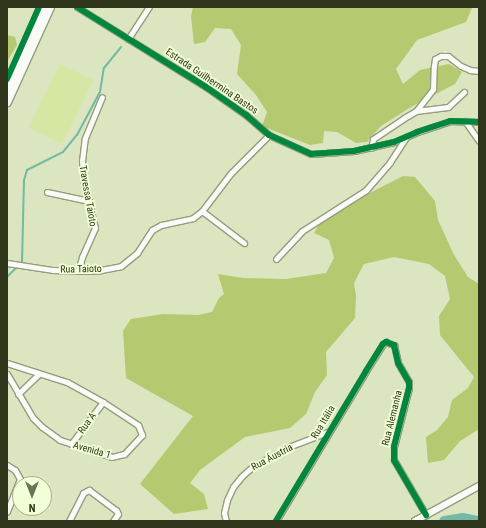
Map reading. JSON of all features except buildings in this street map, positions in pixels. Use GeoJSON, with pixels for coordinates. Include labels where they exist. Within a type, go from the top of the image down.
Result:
{"type":"FeatureCollection","features":[{"type":"Feature","properties":{"kind":"main road"},"geometry":{"type":"LineString","coordinates":[[7,86],[42,7]]}},
{"type":"Feature","properties":{"kind":"main road"},"geometry":{"type":"LineString","coordinates":[[7,102],[50,7]]}},
{"type":"Feature","properties":{"kind":"street","name":"Estrada Guilhermina Bastos"},"geometry":{"type":"LineString","coordinates":[[77,7],[234,107],[269,136],[311,154],[354,152],[406,137],[444,123],[465,121],[479,122]]}},
{"type":"Feature","properties":{"kind":"street"},"geometry":{"type":"LineString","coordinates":[[128,39],[149,7]]}},
{"type":"Feature","properties":{"kind":"street"},"geometry":{"type":"LineString","coordinates":[[371,148],[373,139],[416,111],[433,89],[434,66],[436,60],[441,56],[448,56],[461,66],[470,70],[479,71]]}},
{"type":"Feature","properties":{"kind":"street"},"geometry":{"type":"LineString","coordinates":[[416,111],[448,107],[464,92]]}},
{"type":"Feature","properties":{"kind":"street","name":"Travessa Taioto"},"geometry":{"type":"LineString","coordinates":[[78,271],[82,257],[95,228],[82,161],[85,138],[102,97]]}},
{"type":"Feature","properties":{"kind":"street"},"geometry":{"type":"LineString","coordinates":[[465,121],[479,141]]}},
{"type":"Feature","properties":{"kind":"street","name":"Rua Taioto"},"geometry":{"type":"LineString","coordinates":[[7,263],[53,270],[78,271],[100,270],[121,266],[137,253],[152,230],[161,225],[193,218],[202,211],[231,173],[269,136]]}},
{"type":"Feature","properties":{"kind":"street"},"geometry":{"type":"LineString","coordinates":[[276,259],[302,232],[366,190],[390,162],[406,137]]}},
{"type":"Feature","properties":{"kind":"street"},"geometry":{"type":"LineString","coordinates":[[47,192],[89,201]]}},
{"type":"Feature","properties":{"kind":"street"},"geometry":{"type":"LineString","coordinates":[[202,211],[244,243]]}},
{"type":"Feature","properties":{"kind":"street","name":"Rua Itália"},"geometry":{"type":"LineString","coordinates":[[276,521],[328,432],[383,344],[386,342],[394,345]]}},
{"type":"Feature","properties":{"kind":"street","name":"Rua Alemanha"},"geometry":{"type":"LineString","coordinates":[[394,345],[398,363],[409,382],[409,388],[393,455],[394,460],[426,515]]}},
{"type":"Feature","properties":{"kind":"street","name":"Avenida 1"},"geometry":{"type":"LineString","coordinates":[[7,363],[67,382],[138,425],[142,430],[140,438],[124,454],[118,457],[105,456],[60,440],[42,427],[33,418],[7,374]]}},
{"type":"Feature","properties":{"kind":"street"},"geometry":{"type":"LineString","coordinates":[[18,394],[38,374]]}},
{"type":"Feature","properties":{"kind":"street","name":"Rua A"},"geometry":{"type":"LineString","coordinates":[[71,444],[102,402]]}},
{"type":"Feature","properties":{"kind":"street","name":"Rua Áustria"},"geometry":{"type":"LineString","coordinates":[[226,521],[224,513],[227,500],[233,487],[252,467],[291,446],[328,432]]}},
{"type":"Feature","properties":{"kind":"street"},"geometry":{"type":"LineString","coordinates":[[7,465],[15,470],[20,478],[7,512]]}},
{"type":"Feature","properties":{"kind":"street"},"geometry":{"type":"LineString","coordinates":[[415,521],[479,486]]}},
{"type":"Feature","properties":{"kind":"street"},"geometry":{"type":"LineString","coordinates":[[69,521],[83,493],[89,490],[116,510],[118,514],[113,521]]}},
{"type":"Feature","properties":{"kind":"green space"},"geometry":{"type":"Polygon","coordinates":[[[193,7],[472,8],[466,22],[417,40],[396,69],[403,84],[420,70],[449,64],[462,72],[455,84],[411,107],[381,126],[367,142],[356,143],[337,132],[324,131],[323,143],[310,145],[262,126],[267,112],[256,95],[237,74],[241,45],[231,29],[215,28],[205,42],[194,44],[191,16],[193,7]]]}},
{"type":"Feature","properties":{"kind":"green space"},"geometry":{"type":"Polygon","coordinates":[[[7,35],[15,37],[17,45],[7,62],[7,35]]]}},
{"type":"Feature","properties":{"kind":"green space"},"geometry":{"type":"Polygon","coordinates":[[[60,64],[93,80],[62,144],[29,128],[60,64]]]}},
{"type":"Feature","properties":{"kind":"green space"},"geometry":{"type":"Polygon","coordinates":[[[403,176],[415,177],[435,201],[438,220],[454,255],[468,277],[479,284],[479,429],[460,441],[444,460],[428,463],[426,437],[437,430],[448,417],[452,400],[468,388],[474,377],[440,335],[439,316],[450,299],[445,276],[429,264],[394,257],[364,264],[354,283],[356,296],[355,318],[326,352],[327,375],[315,392],[306,414],[290,428],[245,437],[200,470],[190,483],[204,494],[208,509],[174,514],[140,484],[193,416],[126,378],[123,331],[131,319],[163,314],[198,315],[212,312],[219,298],[224,294],[218,274],[243,278],[286,279],[326,273],[334,258],[329,240],[314,233],[321,221],[350,203],[403,176]]]}},
{"type":"Feature","properties":{"kind":"waterway"},"geometry":{"type":"LineString","coordinates":[[7,277],[22,262],[24,180],[27,170],[63,152],[77,135],[100,92],[104,68],[121,47]]}},
{"type":"Feature","properties":{"kind":"waterway"},"geometry":{"type":"LineString","coordinates":[[444,521],[462,518],[478,521]]}},
{"type":"Feature","properties":{"kind":"cycle path"},"geometry":{"type":"LineString","coordinates":[[7,79],[39,7]]}},
{"type":"Feature","properties":{"kind":"cycle path"},"geometry":{"type":"LineString","coordinates":[[77,7],[206,87],[246,115],[269,135],[311,154],[354,151],[394,142],[417,132],[450,121],[479,122]]}},
{"type":"Feature","properties":{"kind":"cycle path"},"geometry":{"type":"LineString","coordinates":[[276,521],[366,371],[383,344],[386,342],[394,345],[398,363],[409,382],[409,388],[394,447],[394,460],[426,515]]}}]}
